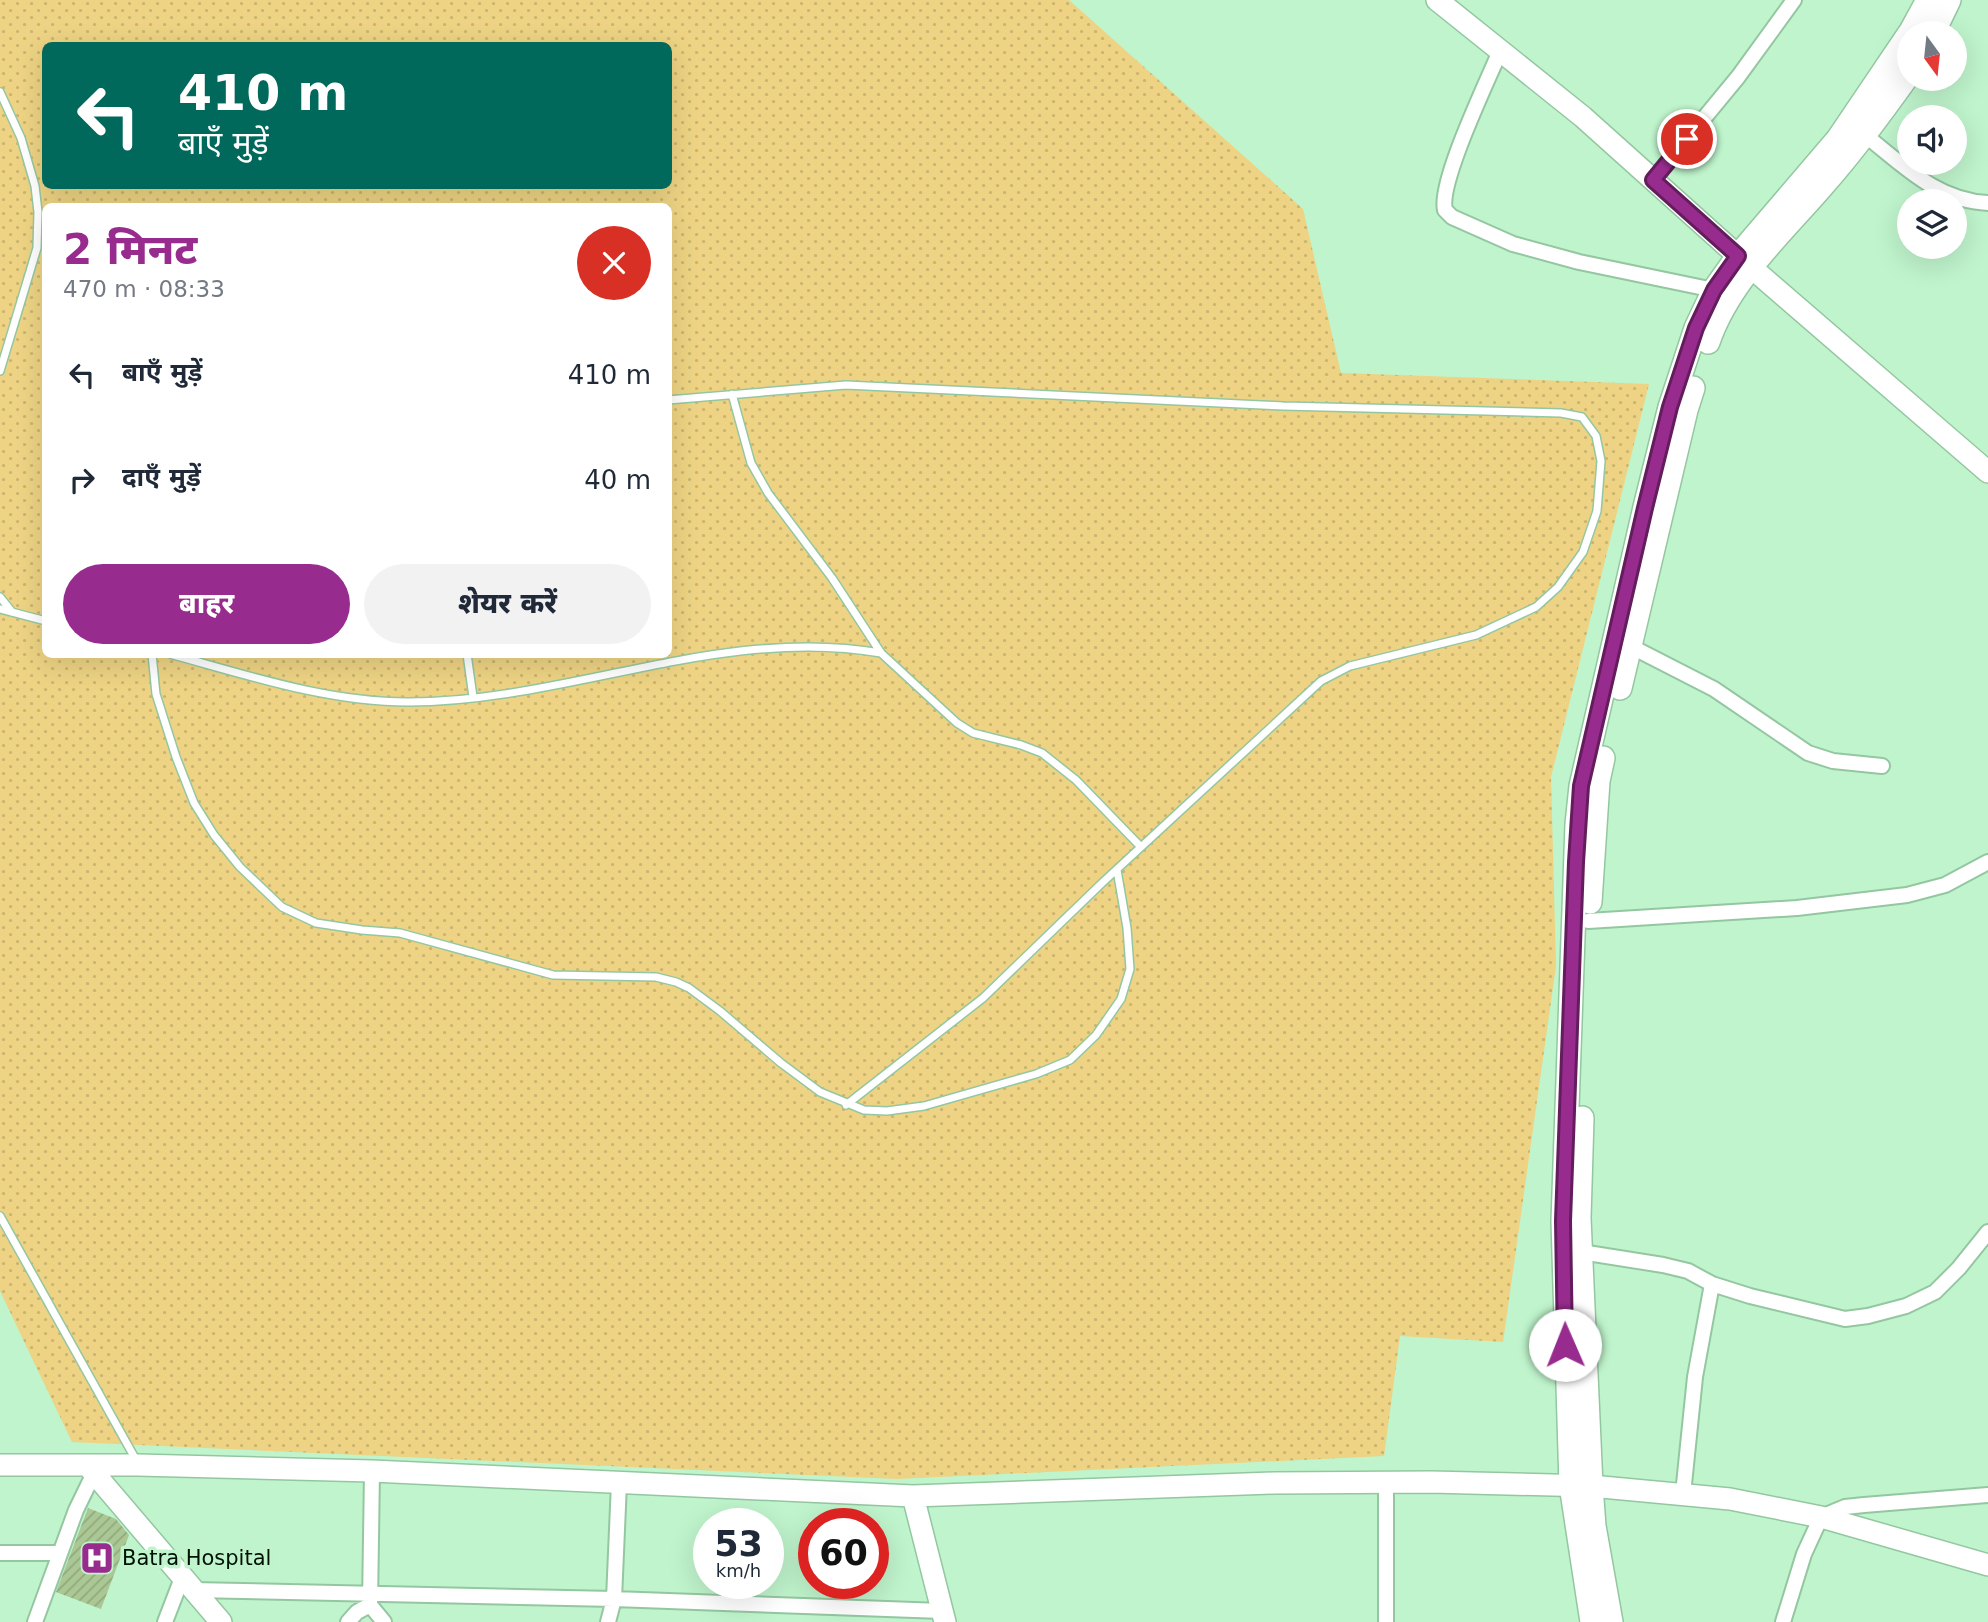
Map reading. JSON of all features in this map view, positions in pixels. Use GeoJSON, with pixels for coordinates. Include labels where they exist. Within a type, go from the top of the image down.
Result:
{"type":"FeatureCollection","features":[{"type":"Feature","properties":{"kind":"main road"},"geometry":{"type":"LineString","coordinates":[[1920,21],[1928,0]]}},
{"type":"Feature","properties":{"kind":"main road"},"geometry":{"type":"LineString","coordinates":[[1927,21],[1949,0]]}},
{"type":"Feature","properties":{"kind":"main road"},"geometry":{"type":"LineString","coordinates":[[1611,1622],[1594,1527],[1581,1486],[1579,1218],[1588,921],[1598,781],[1686,410],[1713,329],[1745,262],[1897,58]]}},
{"type":"Feature","properties":{"kind":"main road"},"geometry":{"type":"LineString","coordinates":[[1592,1622],[1563,1221],[1581,786],[1667,420],[1696,328],[1714,290],[1745,262],[1865,135],[1897,91]]}},
{"type":"Feature","properties":{"kind":"street"},"geometry":{"type":"LineString","coordinates":[[1653,180],[1738,77],[1794,0]]}},
{"type":"Feature","properties":{"kind":"street"},"geometry":{"type":"LineString","coordinates":[[1439,1],[1583,117],[1745,262],[1988,472]]}},
{"type":"Feature","properties":{"kind":"street"},"geometry":{"type":"LineString","coordinates":[[1500,51],[1455,158],[1446,191],[1445,210],[1452,217],[1513,244],[1623,273],[1714,290]]}},
{"type":"Feature","properties":{"kind":"street"},"geometry":{"type":"LineString","coordinates":[[1865,135],[1943,194],[1973,203],[1988,203]]}},
{"type":"Feature","properties":{"kind":"street"},"geometry":{"type":"LineString","coordinates":[[1630,646],[1714,689],[1808,753],[1833,761],[1882,766]]}},
{"type":"Feature","properties":{"kind":"street"},"geometry":{"type":"LineString","coordinates":[[1588,921],[1797,908],[1907,895],[1945,886],[1988,862]]}},
{"type":"Feature","properties":{"kind":"street"},"geometry":{"type":"LineString","coordinates":[[1581,1252],[1688,1271],[1712,1284],[1786,1306],[1845,1319],[1906,1306],[1934,1292],[1959,1268],[1988,1232]]}},
{"type":"Feature","properties":{"kind":"street"},"geometry":{"type":"LineString","coordinates":[[1683,1494],[1695,1377],[1712,1284]]}},
{"type":"Feature","properties":{"kind":"street"},"geometry":{"type":"LineString","coordinates":[[0,1465],[91,1469],[138,1465],[372,1471],[913,1496],[1274,1483],[1581,1486],[1730,1499],[1821,1517],[1988,1565]]}},
{"type":"Feature","properties":{"kind":"street"},"geometry":{"type":"LineString","coordinates":[[35,1622],[91,1469]]}},
{"type":"Feature","properties":{"kind":"street"},"geometry":{"type":"LineString","coordinates":[[91,1469],[221,1622]]}},
{"type":"Feature","properties":{"kind":"street"},"geometry":{"type":"LineString","coordinates":[[372,1471],[370,1599],[384,1622]]}},
{"type":"Feature","properties":{"kind":"street"},"geometry":{"type":"LineString","coordinates":[[1386,1482],[1386,1622]]}},
{"type":"Feature","properties":{"kind":"street"},"geometry":{"type":"LineString","coordinates":[[608,1622],[614,1599],[619,1483]]}},
{"type":"Feature","properties":{"kind":"street"},"geometry":{"type":"LineString","coordinates":[[1783,1622],[1804,1554],[1821,1517],[1845,1507],[1864,1504],[1988,1495]]}},
{"type":"Feature","properties":{"kind":"street"},"geometry":{"type":"LineString","coordinates":[[187,1584],[370,1599],[614,1599],[943,1617],[913,1496]]}},
{"type":"Feature","properties":{"kind":"street"},"geometry":{"type":"LineString","coordinates":[[0,1553],[60,1553]]}},
{"type":"Feature","properties":{"kind":"street"},"geometry":{"type":"LineString","coordinates":[[165,1622],[187,1584]]}},
{"type":"Feature","properties":{"kind":"street"},"geometry":{"type":"LineString","coordinates":[[348,1622],[370,1599]]}},
{"type":"Feature","properties":{"kind":"lane"},"geometry":{"type":"LineString","coordinates":[[0,92],[21,138],[35,186],[38,212],[37,248],[0,371]]}},
{"type":"Feature","properties":{"kind":"lane"},"geometry":{"type":"LineString","coordinates":[[672,400],[846,385],[1283,406],[1561,413],[1582,417],[1596,436],[1601,461],[1597,511],[1583,552],[1558,587],[1535,607],[1476,635],[1350,666],[1321,681],[1116,870],[983,998],[846,1105]]}},
{"type":"Feature","properties":{"kind":"lane"},"geometry":{"type":"LineString","coordinates":[[732,394],[751,463],[768,493],[832,578],[881,653],[957,723],[973,733],[1042,753],[1076,780],[1141,847]]}},
{"type":"Feature","properties":{"kind":"lane"},"geometry":{"type":"LineString","coordinates":[[0,597],[12,612]]}},
{"type":"Feature","properties":{"kind":"lane"},"geometry":{"type":"LineString","coordinates":[[0,609],[42,620]]}},
{"type":"Feature","properties":{"kind":"lane"},"geometry":{"type":"LineString","coordinates":[[185,658],[276,683],[347,697],[408,702],[473,697],[576,681],[649,665],[782,647],[844,646],[881,653]]}},
{"type":"Feature","properties":{"kind":"lane"},"geometry":{"type":"LineString","coordinates":[[152,658],[156,694],[194,803],[214,835],[240,867],[282,907],[316,923],[400,933],[553,975],[656,977],[676,982],[689,988],[720,1011],[820,1092],[846,1105],[864,1110],[887,1111],[924,1106],[1036,1074],[1070,1060],[1096,1035],[1121,999],[1130,969],[1127,928],[1116,870]]}},
{"type":"Feature","properties":{"kind":"lane"},"geometry":{"type":"LineString","coordinates":[[468,658],[473,697]]}},
{"type":"Feature","properties":{"kind":"lane"},"geometry":{"type":"LineString","coordinates":[[0,1216],[138,1465]]}},
{"type":"Feature","properties":{"kind":"shaded area"},"geometry":{"type":"Polygon","coordinates":[[[0,0],[1069,0],[1303,209],[1341,373],[1649,384],[1551,777],[1556,966],[1503,1342],[1400,1336],[1384,1456],[897,1479],[72,1442],[0,1291],[0,0]]]}},
{"type":"Feature","properties":{"kind":"building"},"geometry":{"type":"Polygon","coordinates":[[[88,1508],[116,1519],[129,1535],[101,1609],[56,1592],[88,1508]]]}},
{"type":"Feature","properties":{"kind":"place","name":"Batra Hospital"},"geometry":{"type":"Point","coordinates":[97,1558]}},
{"type":"Feature","properties":{"kind":"route"},"geometry":{"type":"LineString","coordinates":[[1565,1345],[1563,1221],[1577,824],[1581,786],[1670,407],[1696,328],[1714,290],[1738,256],[1653,180],[1687,139]]}}]}
